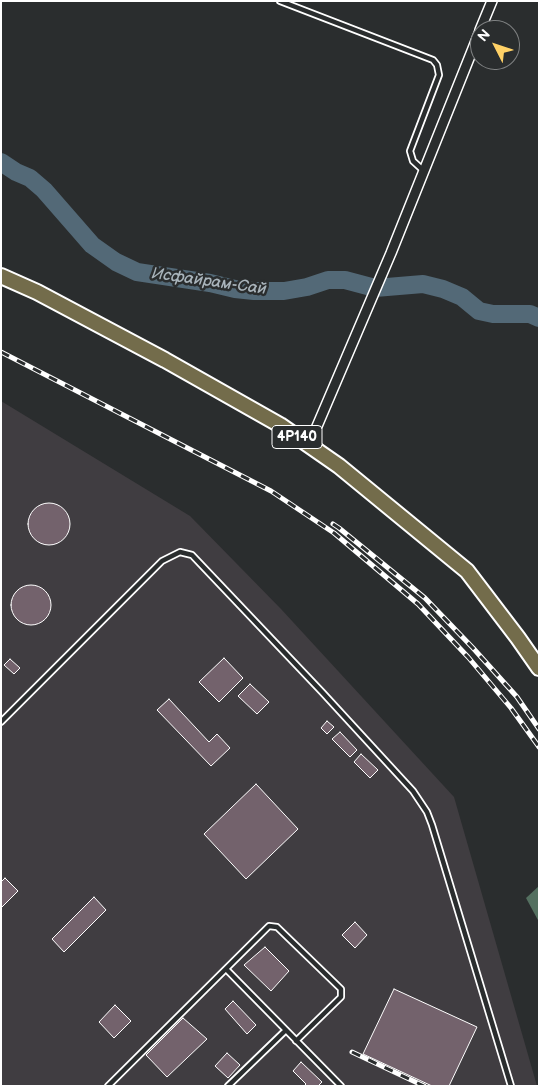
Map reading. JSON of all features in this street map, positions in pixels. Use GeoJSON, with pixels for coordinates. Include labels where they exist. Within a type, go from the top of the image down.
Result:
{"type":"FeatureCollection","features":[{"type":"Feature","properties":{"kind":"main road","name":"4P140"},"geometry":{"type":"LineString","coordinates":[[1,276],[37,292],[280,425],[339,466],[467,571],[539,668]]}},
{"type":"Feature","properties":{"kind":"street"},"geometry":{"type":"LineString","coordinates":[[484,20],[492,1]]}},
{"type":"Feature","properties":{"kind":"street"},"geometry":{"type":"LineString","coordinates":[[309,445],[391,253],[470,56]]}},
{"type":"Feature","properties":{"kind":"lane"},"geometry":{"type":"LineString","coordinates":[[280,1],[433,60],[437,65],[439,76],[410,151],[413,161],[424,171]]}},
{"type":"Feature","properties":{"kind":"lane"},"geometry":{"type":"LineString","coordinates":[[1,722],[162,561],[180,552],[192,555],[413,791],[427,812],[511,1086]]}},
{"type":"Feature","properties":{"kind":"lane"},"geometry":{"type":"LineString","coordinates":[[108,1086],[270,926],[277,927],[340,988],[340,997],[296,1041]]}},
{"type":"Feature","properties":{"kind":"lane"},"geometry":{"type":"LineString","coordinates":[[226,969],[341,1086]]}},
{"type":"Feature","properties":{"kind":"lane"},"geometry":{"type":"LineString","coordinates":[[228,1086],[286,1030]]}},
{"type":"Feature","properties":{"kind":"shaded area"},"geometry":{"type":"Polygon","coordinates":[[[1,401],[190,516],[281,609],[454,797],[537,1086],[1,1086],[1,401]]]}},
{"type":"Feature","properties":{"kind":"green space"},"geometry":{"type":"Polygon","coordinates":[[[539,886],[539,922],[526,898],[539,886]]]}},
{"type":"Feature","properties":{"kind":"building"},"geometry":{"type":"Polygon","coordinates":[[[49,503],[64,509],[70,524],[64,539],[49,545],[34,539],[28,524],[34,509],[49,503]]]}},
{"type":"Feature","properties":{"kind":"building"},"geometry":{"type":"Polygon","coordinates":[[[35,585],[42,588],[48,594],[51,605],[50,613],[42,622],[35,625],[27,625],[20,622],[12,613],[11,601],[14,594],[23,586],[35,585]]]}},
{"type":"Feature","properties":{"kind":"building"},"geometry":{"type":"Polygon","coordinates":[[[224,658],[243,678],[219,702],[199,682],[224,658]]]}},
{"type":"Feature","properties":{"kind":"building"},"geometry":{"type":"Polygon","coordinates":[[[10,659],[20,668],[14,674],[4,665],[10,659]]]}},
{"type":"Feature","properties":{"kind":"building"},"geometry":{"type":"Polygon","coordinates":[[[250,684],[269,702],[257,714],[238,696],[250,684]]]}},
{"type":"Feature","properties":{"kind":"building"},"geometry":{"type":"Polygon","coordinates":[[[169,699],[209,742],[217,734],[230,748],[211,766],[157,710],[169,699]]]}},
{"type":"Feature","properties":{"kind":"building"},"geometry":{"type":"Polygon","coordinates":[[[327,721],[334,727],[327,734],[321,728],[327,721]]]}},
{"type":"Feature","properties":{"kind":"building"},"geometry":{"type":"Polygon","coordinates":[[[340,732],[357,750],[350,757],[332,739],[340,732]]]}},
{"type":"Feature","properties":{"kind":"building"},"geometry":{"type":"Polygon","coordinates":[[[361,754],[378,770],[370,778],[354,762],[361,754]]]}},
{"type":"Feature","properties":{"kind":"building"},"geometry":{"type":"Polygon","coordinates":[[[256,784],[298,829],[246,879],[204,834],[256,784]]]}},
{"type":"Feature","properties":{"kind":"building"},"geometry":{"type":"Polygon","coordinates":[[[5,878],[18,891],[1,908],[1,882],[5,878]]]}},
{"type":"Feature","properties":{"kind":"building"},"geometry":{"type":"Polygon","coordinates":[[[94,897],[106,910],[64,952],[52,939],[94,897]]]}},
{"type":"Feature","properties":{"kind":"building"},"geometry":{"type":"Polygon","coordinates":[[[355,922],[367,935],[355,948],[342,935],[355,922]]]}},
{"type":"Feature","properties":{"kind":"building"},"geometry":{"type":"Polygon","coordinates":[[[265,947],[289,971],[271,991],[244,965],[265,947]]]}},
{"type":"Feature","properties":{"kind":"building"},"geometry":{"type":"Polygon","coordinates":[[[394,989],[477,1027],[449,1086],[432,1086],[363,1054],[394,989]]]}},
{"type":"Feature","properties":{"kind":"building"},"geometry":{"type":"Polygon","coordinates":[[[233,1001],[256,1025],[247,1034],[225,1009],[233,1001]]]}},
{"type":"Feature","properties":{"kind":"building"},"geometry":{"type":"Polygon","coordinates":[[[115,1005],[131,1021],[114,1038],[99,1022],[115,1005]]]}},
{"type":"Feature","properties":{"kind":"building"},"geometry":{"type":"Polygon","coordinates":[[[183,1018],[207,1039],[167,1077],[146,1055],[183,1018]]]}},
{"type":"Feature","properties":{"kind":"building"},"geometry":{"type":"Polygon","coordinates":[[[227,1053],[240,1065],[228,1078],[215,1066],[227,1053]]]}},
{"type":"Feature","properties":{"kind":"building"},"geometry":{"type":"Polygon","coordinates":[[[301,1062],[322,1082],[318,1086],[304,1086],[306,1084],[293,1071],[301,1062]]]}},
{"type":"Feature","properties":{"kind":"waterway","name":"Исфайрам-Сай"},"geometry":{"type":"LineString","coordinates":[[1,162],[16,172],[30,178],[44,190],[92,245],[116,262],[137,272],[254,291],[284,291],[307,287],[328,280],[345,280],[375,288],[423,284],[443,289],[462,297],[479,311],[493,314],[530,314],[539,318]]}},
{"type":"Feature","properties":{"kind":"railway"},"geometry":{"type":"LineString","coordinates":[[1,352],[271,491],[334,533],[418,604],[468,657],[511,708],[539,747]]}},
{"type":"Feature","properties":{"kind":"railway"},"geometry":{"type":"LineString","coordinates":[[333,524],[425,598],[517,697],[539,729]]}},
{"type":"Feature","properties":{"kind":"railway"},"geometry":{"type":"LineString","coordinates":[[352,1052],[424,1086]]}}]}
